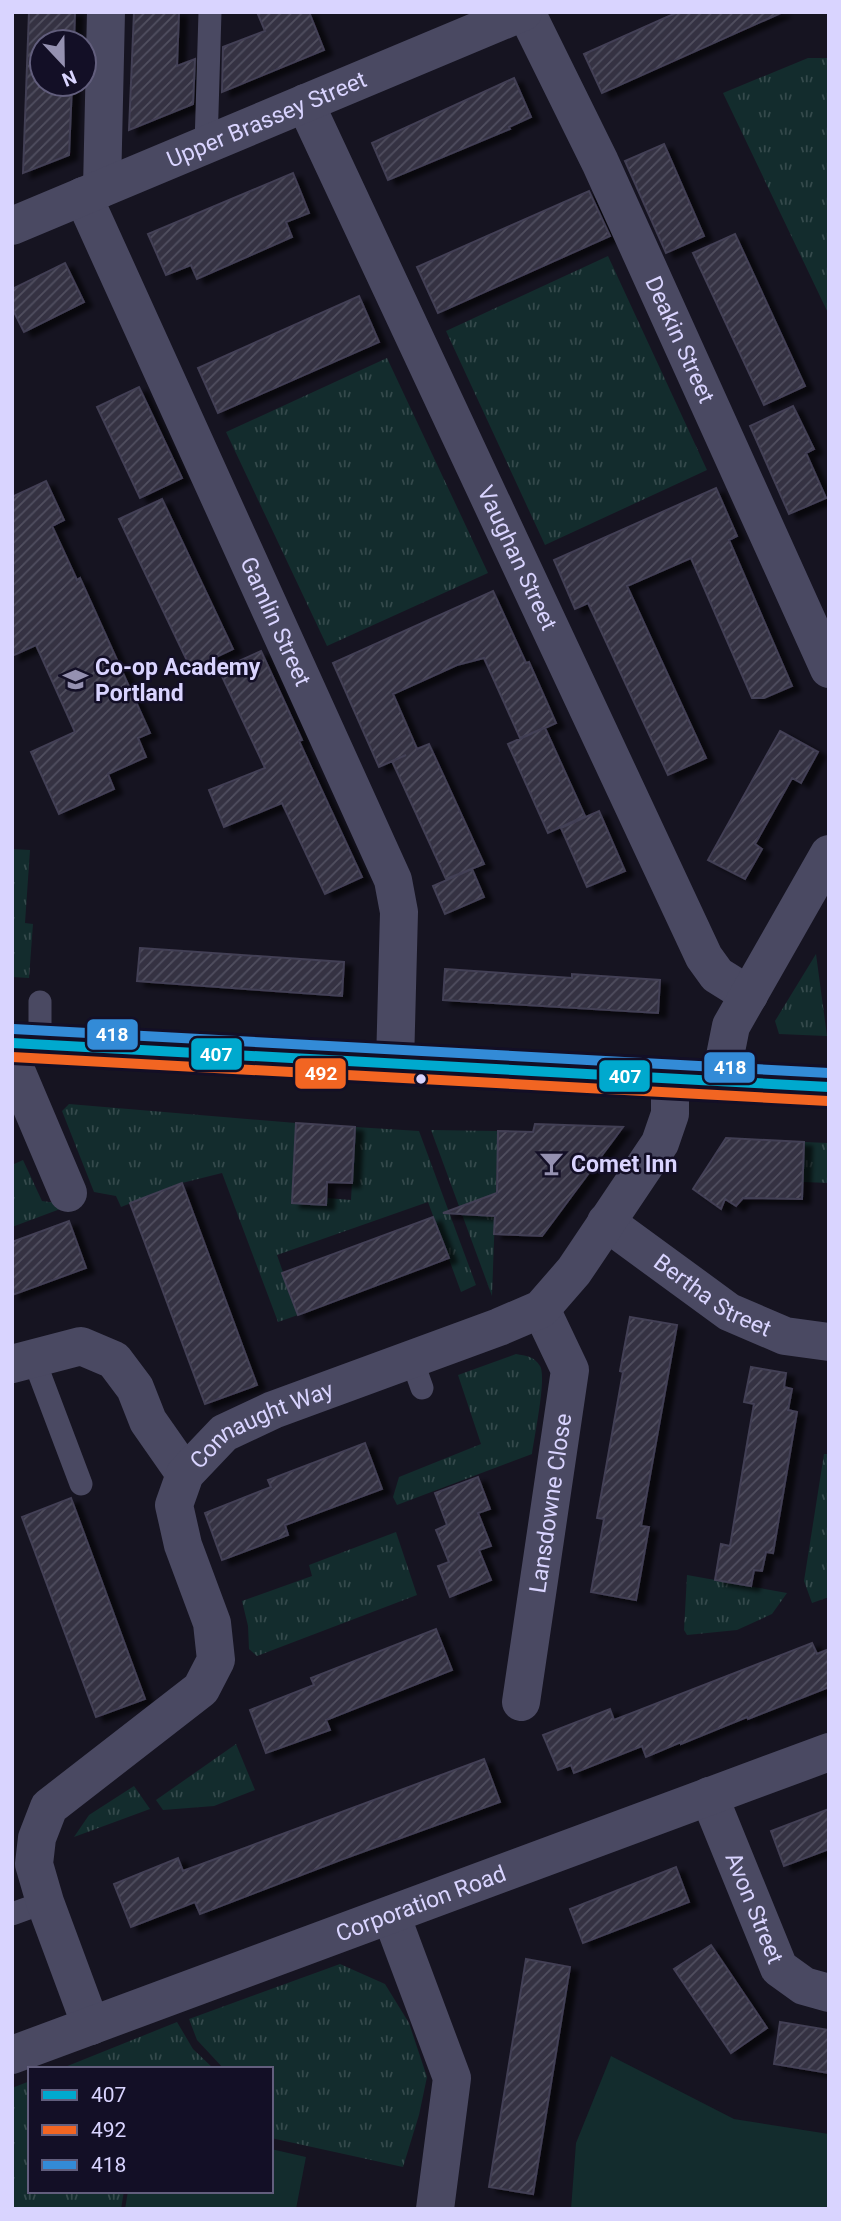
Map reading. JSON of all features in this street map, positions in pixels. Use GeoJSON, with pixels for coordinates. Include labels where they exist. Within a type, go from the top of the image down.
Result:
{"type":"FeatureCollection","features":[{"type":"Feature","properties":{"kind":"main road"},"geometry":{"type":"LineString","coordinates":[[21,1050],[396,1064],[829,1087]]}},
{"type":"Feature","properties":{"kind":"street"},"geometry":{"type":"LineString","coordinates":[[93,192],[106,12]]}},
{"type":"Feature","properties":{"kind":"street","name":"Upper Brassey Street"},"geometry":{"type":"LineString","coordinates":[[12,226],[524,12]]}},
{"type":"Feature","properties":{"kind":"street","name":"Deakin Street"},"geometry":{"type":"LineString","coordinates":[[524,12],[605,173],[829,669]]}},
{"type":"Feature","properties":{"kind":"street","name":"Vaughan Street"},"geometry":{"type":"LineString","coordinates":[[305,103],[704,957],[717,975],[749,995]]}},
{"type":"Feature","properties":{"kind":"street","name":"Gamlin Street"},"geometry":{"type":"LineString","coordinates":[[93,192],[393,880],[398,912],[396,1064]]}},
{"type":"Feature","properties":{"kind":"street"},"geometry":{"type":"LineString","coordinates":[[720,1081],[732,1026],[829,854]]}},
{"type":"Feature","properties":{"kind":"street"},"geometry":{"type":"LineString","coordinates":[[21,1050],[68,1193]]}},
{"type":"Feature","properties":{"kind":"street","name":"Connaught Way"},"geometry":{"type":"LineString","coordinates":[[91,2026],[28,1908],[37,1838],[49,1807],[201,1689],[216,1660],[212,1623],[183,1545],[174,1505],[185,1474],[224,1433],[273,1410],[417,1374],[541,1309],[575,1271],[660,1143],[670,1114],[670,1079]]}},
{"type":"Feature","properties":{"kind":"street","name":"Bertha Street"},"geometry":{"type":"LineString","coordinates":[[606,1222],[729,1312],[785,1336],[829,1342]]}},
{"type":"Feature","properties":{"kind":"street","name":"Lansdowne Close"},"geometry":{"type":"LineString","coordinates":[[521,1702],[570,1370],[541,1309]]}},
{"type":"Feature","properties":{"kind":"street"},"geometry":{"type":"LineString","coordinates":[[23,1361],[81,1346],[114,1360],[135,1388],[148,1422],[185,1474]]}},
{"type":"Feature","properties":{"kind":"street","name":"Corporation Road"},"geometry":{"type":"LineString","coordinates":[[12,2055],[829,1752]]}},
{"type":"Feature","properties":{"kind":"street","name":"Avon Street"},"geometry":{"type":"LineString","coordinates":[[709,1796],[779,1968],[804,1986],[829,1993]]}},
{"type":"Feature","properties":{"kind":"street"},"geometry":{"type":"LineString","coordinates":[[391,1915],[452,2078],[435,2209]]}},
{"type":"Feature","properties":{"kind":"lane"},"geometry":{"type":"LineString","coordinates":[[206,145],[210,12]]}},
{"type":"Feature","properties":{"kind":"lane"},"geometry":{"type":"LineString","coordinates":[[21,1050],[40,1002]]}},
{"type":"Feature","properties":{"kind":"lane"},"geometry":{"type":"LineString","coordinates":[[23,1361],[80,1484]]}},
{"type":"Feature","properties":{"kind":"green space"},"geometry":{"type":"Polygon","coordinates":[[[808,58],[829,58],[829,315],[723,93],[808,58]]]}},
{"type":"Feature","properties":{"kind":"green space"},"geometry":{"type":"Polygon","coordinates":[[[608,256],[707,470],[545,545],[446,331],[608,256]]]}},
{"type":"Feature","properties":{"kind":"green space"},"geometry":{"type":"Polygon","coordinates":[[[387,358],[488,573],[327,646],[226,432],[387,358]]]}},
{"type":"Feature","properties":{"kind":"green space"},"geometry":{"type":"Polygon","coordinates":[[[12,849],[30,850],[25,923],[33,924],[29,978],[12,977],[12,849]]]}},
{"type":"Feature","properties":{"kind":"green space"},"geometry":{"type":"Polygon","coordinates":[[[816,954],[827,1036],[779,1034],[775,1021],[816,954]]]}},
{"type":"Feature","properties":{"kind":"green space"},"geometry":{"type":"Polygon","coordinates":[[[69,1104],[296,1123],[292,1203],[326,1205],[327,1198],[351,1200],[355,1127],[419,1131],[476,1285],[461,1292],[428,1202],[277,1255],[298,1315],[278,1322],[222,1173],[182,1183],[121,1207],[116,1196],[94,1192],[62,1111],[69,1104]]]}},
{"type":"Feature","properties":{"kind":"green space"},"geometry":{"type":"Polygon","coordinates":[[[431,1130],[498,1131],[492,1296],[431,1130]]]}},
{"type":"Feature","properties":{"kind":"green space"},"geometry":{"type":"Polygon","coordinates":[[[804,1142],[829,1143],[829,1183],[803,1182],[804,1142]]]}},
{"type":"Feature","properties":{"kind":"green space"},"geometry":{"type":"Polygon","coordinates":[[[23,1160],[42,1201],[71,1205],[12,1227],[12,1165],[23,1160]]]}},
{"type":"Feature","properties":{"kind":"green space"},"geometry":{"type":"Polygon","coordinates":[[[516,1354],[535,1360],[542,1372],[532,1454],[397,1505],[393,1497],[399,1477],[481,1444],[458,1375],[516,1354]]]}},
{"type":"Feature","properties":{"kind":"green space"},"geometry":{"type":"Polygon","coordinates":[[[824,1454],[829,1454],[829,1597],[812,1603],[804,1581],[824,1454]]]}},
{"type":"Feature","properties":{"kind":"green space"},"geometry":{"type":"Polygon","coordinates":[[[396,1532],[417,1595],[257,1656],[249,1649],[248,1626],[242,1601],[312,1576],[309,1565],[396,1532]]]}},
{"type":"Feature","properties":{"kind":"green space"},"geometry":{"type":"Polygon","coordinates":[[[687,1575],[787,1593],[772,1614],[737,1630],[687,1635],[684,1630],[687,1575]]]}},
{"type":"Feature","properties":{"kind":"green space"},"geometry":{"type":"Polygon","coordinates":[[[236,1744],[255,1790],[214,1806],[163,1810],[156,1800],[236,1744]]]}},
{"type":"Feature","properties":{"kind":"green space"},"geometry":{"type":"Polygon","coordinates":[[[134,1786],[150,1809],[74,1837],[89,1815],[134,1786]]]}},
{"type":"Feature","properties":{"kind":"green space"},"geometry":{"type":"Polygon","coordinates":[[[340,1964],[385,1984],[409,2023],[427,2077],[403,2167],[273,2138],[273,2067],[222,2067],[197,2040],[189,2019],[340,1964]]]}},
{"type":"Feature","properties":{"kind":"green space"},"geometry":{"type":"Polygon","coordinates":[[[177,2022],[193,2049],[212,2067],[65,2067],[177,2022]]]}},
{"type":"Feature","properties":{"kind":"green space"},"geometry":{"type":"Polygon","coordinates":[[[611,2056],[734,2119],[829,2134],[829,2209],[571,2209],[576,2143],[611,2056]]]}},
{"type":"Feature","properties":{"kind":"green space"},"geometry":{"type":"Polygon","coordinates":[[[28,2082],[28,2193],[124,2193],[121,2209],[12,2209],[12,2088],[28,2082]]]}},
{"type":"Feature","properties":{"kind":"green space"},"geometry":{"type":"Polygon","coordinates":[[[273,2149],[306,2157],[296,2209],[125,2209],[128,2193],[273,2193],[273,2149]]]}},
{"type":"Feature","properties":{"kind":"building"},"geometry":{"type":"Polygon","coordinates":[[[29,12],[75,12],[74,28],[28,28],[29,12]]]}},
{"type":"Feature","properties":{"kind":"building"},"geometry":{"type":"Polygon","coordinates":[[[134,12],[179,12],[177,66],[195,59],[193,104],[129,130],[134,12]]]}},
{"type":"Feature","properties":{"kind":"building"},"geometry":{"type":"Polygon","coordinates":[[[257,12],[309,12],[324,50],[222,92],[223,47],[265,31],[257,12]]]}},
{"type":"Feature","properties":{"kind":"building"},"geometry":{"type":"Polygon","coordinates":[[[678,12],[783,12],[602,93],[584,54],[678,12]]]}},
{"type":"Feature","properties":{"kind":"building"},"geometry":{"type":"Polygon","coordinates":[[[28,39],[28,98],[71,98],[69,155],[23,173],[28,39]]]}},
{"type":"Feature","properties":{"kind":"building"},"geometry":{"type":"Polygon","coordinates":[[[514,78],[531,117],[509,127],[510,129],[388,180],[372,143],[514,78]]]}},
{"type":"Feature","properties":{"kind":"building"},"geometry":{"type":"Polygon","coordinates":[[[664,144],[704,236],[666,253],[625,161],[664,144]]]}},
{"type":"Feature","properties":{"kind":"building"},"geometry":{"type":"Polygon","coordinates":[[[293,173],[309,213],[286,222],[292,237],[197,279],[191,265],[166,275],[148,234],[293,173]]]}},
{"type":"Feature","properties":{"kind":"building"},"geometry":{"type":"Polygon","coordinates":[[[589,191],[610,236],[438,313],[417,267],[589,191]]]}},
{"type":"Feature","properties":{"kind":"building"},"geometry":{"type":"Polygon","coordinates":[[[735,234],[805,386],[764,405],[693,253],[735,234]]]}},
{"type":"Feature","properties":{"kind":"building"},"geometry":{"type":"Polygon","coordinates":[[[65,263],[84,302],[24,332],[12,308],[12,289],[65,263]]]}},
{"type":"Feature","properties":{"kind":"building"},"geometry":{"type":"Polygon","coordinates":[[[359,296],[379,342],[218,413],[198,368],[359,296]]]}},
{"type":"Feature","properties":{"kind":"building"},"geometry":{"type":"Polygon","coordinates":[[[139,387],[182,478],[140,498],[97,407],[139,387]]]}},
{"type":"Feature","properties":{"kind":"building"},"geometry":{"type":"Polygon","coordinates":[[[793,406],[814,449],[806,453],[826,498],[789,514],[750,426],[793,406]]]}},
{"type":"Feature","properties":{"kind":"building"},"geometry":{"type":"Polygon","coordinates":[[[46,481],[64,520],[52,526],[77,580],[80,578],[150,733],[138,738],[146,757],[108,774],[114,789],[59,814],[31,752],[75,732],[36,645],[12,656],[12,497],[46,481]]]}},
{"type":"Feature","properties":{"kind":"building"},"geometry":{"type":"Polygon","coordinates":[[[716,488],[737,536],[729,540],[792,686],[764,698],[752,698],[691,558],[627,586],[706,758],[668,775],[588,603],[575,609],[554,560],[716,488]]]}},
{"type":"Feature","properties":{"kind":"building"},"geometry":{"type":"Polygon","coordinates":[[[162,499],[233,649],[191,669],[119,519],[162,499]]]}},
{"type":"Feature","properties":{"kind":"building"},"geometry":{"type":"Polygon","coordinates":[[[493,591],[556,723],[545,728],[585,816],[548,833],[508,744],[544,728],[520,738],[484,658],[457,665],[393,694],[417,749],[429,744],[484,864],[446,879],[392,761],[379,767],[333,663],[493,591]]]}},
{"type":"Feature","properties":{"kind":"building"},"geometry":{"type":"Polygon","coordinates":[[[261,651],[362,877],[325,894],[282,803],[224,827],[209,790],[265,768],[219,670],[261,651]]]}},
{"type":"Feature","properties":{"kind":"building"},"geometry":{"type":"Polygon","coordinates":[[[780,731],[818,752],[801,783],[792,778],[755,844],[762,849],[745,879],[708,860],[780,731]]]}},
{"type":"Feature","properties":{"kind":"building"},"geometry":{"type":"Polygon","coordinates":[[[599,811],[625,871],[587,887],[561,828],[599,811]]]}},
{"type":"Feature","properties":{"kind":"building"},"geometry":{"type":"Polygon","coordinates":[[[472,869],[484,897],[445,914],[433,886],[472,869]]]}},
{"type":"Feature","properties":{"kind":"building"},"geometry":{"type":"Polygon","coordinates":[[[140,948],[344,962],[342,996],[137,981],[140,948]]]}},
{"type":"Feature","properties":{"kind":"building"},"geometry":{"type":"Polygon","coordinates":[[[445,969],[572,978],[572,974],[660,980],[658,1013],[443,1000],[445,969]]]}},
{"type":"Feature","properties":{"kind":"building"},"geometry":{"type":"Polygon","coordinates":[[[296,1123],[355,1127],[352,1183],[327,1182],[326,1205],[292,1203],[296,1123]]]}},
{"type":"Feature","properties":{"kind":"building"},"geometry":{"type":"Polygon","coordinates":[[[535,1124],[623,1127],[542,1236],[494,1234],[495,1216],[443,1213],[497,1193],[498,1131],[533,1132],[535,1124]]]}},
{"type":"Feature","properties":{"kind":"building"},"geometry":{"type":"Polygon","coordinates":[[[726,1138],[804,1142],[802,1199],[743,1198],[736,1206],[725,1199],[721,1209],[693,1189],[726,1138]]]}},
{"type":"Feature","properties":{"kind":"building"},"geometry":{"type":"Polygon","coordinates":[[[182,1183],[257,1385],[205,1404],[130,1203],[182,1183]]]}},
{"type":"Feature","properties":{"kind":"building"},"geometry":{"type":"Polygon","coordinates":[[[433,1217],[449,1258],[298,1315],[282,1273],[433,1217]]]}},
{"type":"Feature","properties":{"kind":"building"},"geometry":{"type":"Polygon","coordinates":[[[69,1221],[86,1268],[12,1295],[12,1242],[69,1221]]]}},
{"type":"Feature","properties":{"kind":"building"},"geometry":{"type":"Polygon","coordinates":[[[630,1317],[677,1325],[641,1526],[649,1527],[636,1600],[591,1592],[604,1519],[597,1518],[630,1317]]]}},
{"type":"Feature","properties":{"kind":"building"},"geometry":{"type":"Polygon","coordinates":[[[751,1367],[786,1373],[784,1387],[792,1389],[788,1410],[797,1412],[773,1553],[766,1552],[762,1571],[754,1570],[751,1586],[715,1580],[721,1544],[730,1546],[754,1404],[744,1402],[751,1367]]]}},
{"type":"Feature","properties":{"kind":"building"},"geometry":{"type":"Polygon","coordinates":[[[365,1443],[382,1489],[285,1525],[288,1535],[222,1560],[205,1513],[271,1487],[268,1480],[365,1443]]]}},
{"type":"Feature","properties":{"kind":"building"},"geometry":{"type":"Polygon","coordinates":[[[478,1477],[490,1509],[478,1513],[491,1546],[479,1550],[491,1580],[450,1597],[438,1566],[449,1562],[436,1530],[447,1525],[435,1493],[478,1477]]]}},
{"type":"Feature","properties":{"kind":"building"},"geometry":{"type":"Polygon","coordinates":[[[71,1498],[145,1699],[96,1717],[22,1517],[71,1498]]]}},
{"type":"Feature","properties":{"kind":"building"},"geometry":{"type":"Polygon","coordinates":[[[436,1629],[452,1670],[326,1720],[330,1730],[266,1753],[250,1710],[314,1685],[311,1678],[436,1629]]]}},
{"type":"Feature","properties":{"kind":"building"},"geometry":{"type":"Polygon","coordinates":[[[812,1643],[817,1654],[829,1649],[829,1687],[646,1757],[642,1746],[574,1773],[571,1765],[558,1770],[543,1735],[610,1709],[614,1720],[812,1643]]]}},
{"type":"Feature","properties":{"kind":"building"},"geometry":{"type":"Polygon","coordinates":[[[484,1759],[500,1802],[200,1914],[195,1902],[131,1927],[114,1884],[178,1858],[183,1871],[484,1759]]]}},
{"type":"Feature","properties":{"kind":"building"},"geometry":{"type":"Polygon","coordinates":[[[829,1809],[829,1849],[784,1866],[771,1831],[829,1809]]]}},
{"type":"Feature","properties":{"kind":"building"},"geometry":{"type":"Polygon","coordinates":[[[676,1867],[689,1902],[583,1943],[570,1909],[676,1867]]]}},
{"type":"Feature","properties":{"kind":"building"},"geometry":{"type":"Polygon","coordinates":[[[711,1945],[767,2028],[731,2053],[674,1969],[711,1945]]]}},
{"type":"Feature","properties":{"kind":"building"},"geometry":{"type":"Polygon","coordinates":[[[526,1959],[570,1967],[533,2194],[489,2187],[526,1959]]]}},
{"type":"Feature","properties":{"kind":"building"},"geometry":{"type":"Polygon","coordinates":[[[780,2022],[829,2030],[829,2073],[774,2064],[780,2022]]]}},
{"type":"Feature","properties":{"kind":"transit line","name":"418"},"geometry":{"type":"LineString","coordinates":[[13,1029],[829,1073]]}},
{"type":"Feature","properties":{"kind":"transit line","name":"407"},"geometry":{"type":"LineString","coordinates":[[12,1043],[829,1087]]}},
{"type":"Feature","properties":{"kind":"transit line","name":"492"},"geometry":{"type":"LineString","coordinates":[[12,1057],[828,1101]]}},
{"type":"Feature","properties":{"kind":"place","name":"Co-op Academy Portland"},"geometry":{"type":"Point","coordinates":[75,680]}},
{"type":"Feature","properties":{"kind":"place","name":"Comet Inn"},"geometry":{"type":"Point","coordinates":[551,1164]}}]}
